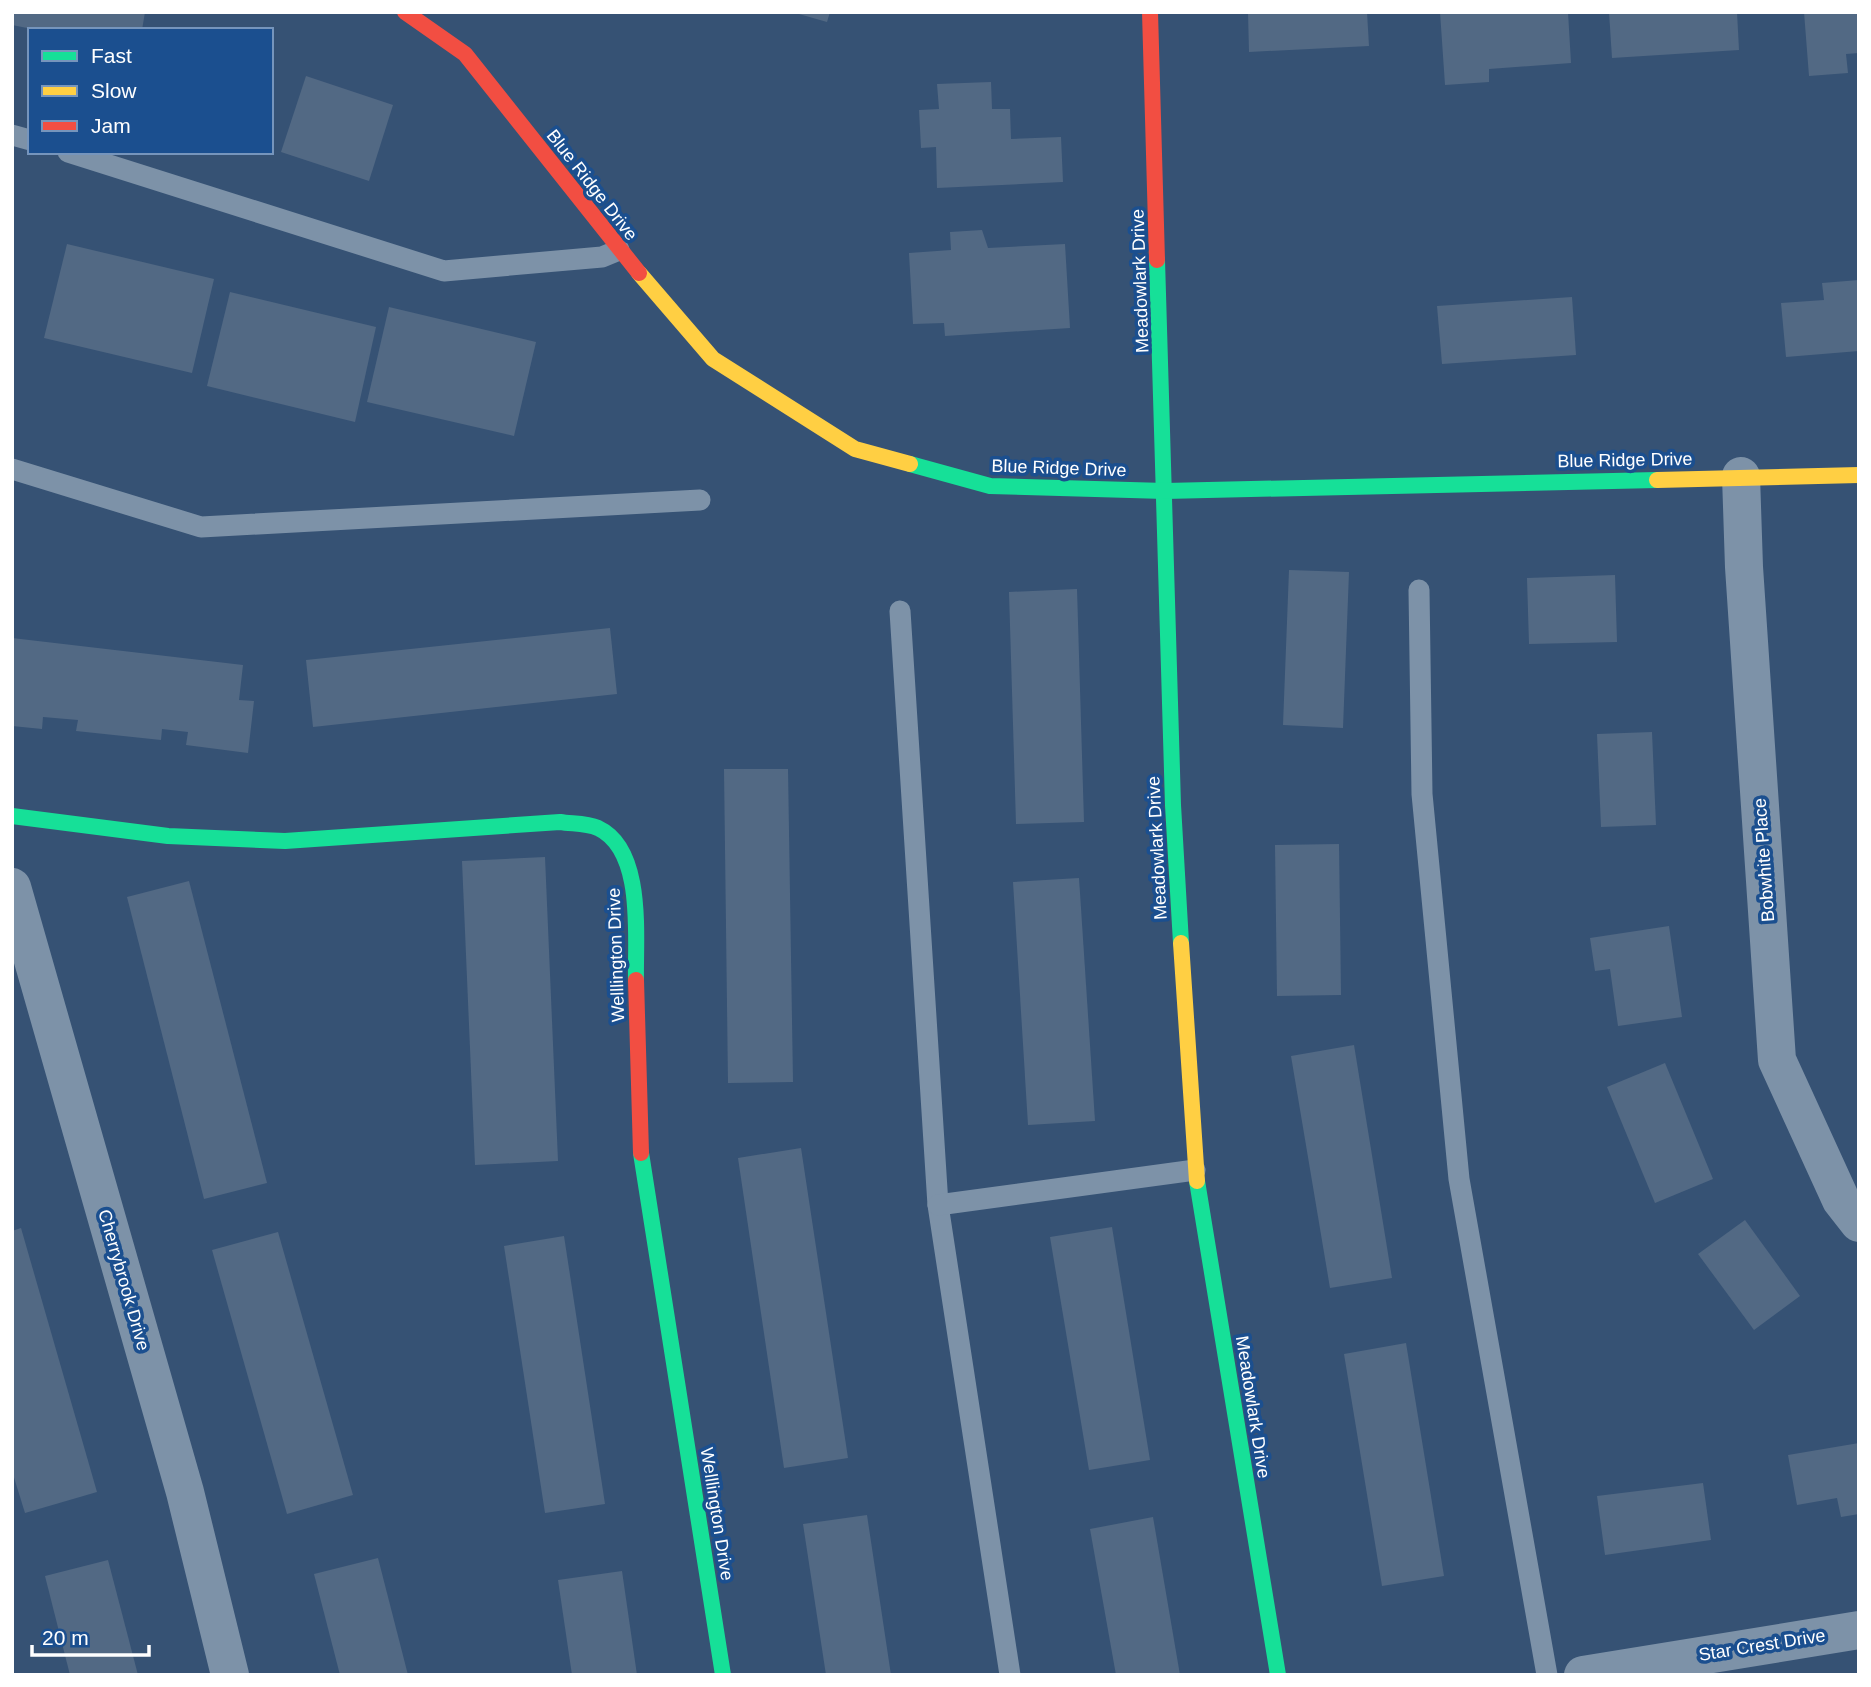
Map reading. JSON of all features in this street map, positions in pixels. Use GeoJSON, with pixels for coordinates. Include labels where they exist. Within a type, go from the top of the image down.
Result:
{"type":"FeatureCollection","features":[{"type":"Feature","properties":{"kind":"street","name":"Blue Ridge Drive"},"geometry":{"type":"LineString","coordinates":[[405,12],[465,54],[619,250],[713,359],[855,449],[990,486],[1166,491],[1859,475]]}},
{"type":"Feature","properties":{"kind":"street","name":"Meadowlark Drive"},"geometry":{"type":"LineString","coordinates":[[1150,12],[1166,491],[1173,805],[1195,1170],[1278,1675]]}},
{"type":"Feature","properties":{"kind":"street","name":"Bobwhite Place"},"geometry":{"type":"LineString","coordinates":[[1741,476],[1744,567],[1777,1060],[1841,1200],[1859,1223]]}},
{"type":"Feature","properties":{"kind":"street","name":"Welllington Drive"},"geometry":{"type":"LineString","coordinates":[[12,816],[168,836],[285,841],[560,822],[598,828],[617,843],[634,888],[641,1161],[723,1675]]}},
{"type":"Feature","properties":{"kind":"street","name":"Cherrybrook Drive"},"geometry":{"type":"LineString","coordinates":[[12,887],[181,1478],[230,1675]]}},
{"type":"Feature","properties":{"kind":"street","name":"Star Crest Drive"},"geometry":{"type":"LineString","coordinates":[[1583,1675],[1859,1630]]}},
{"type":"Feature","properties":{"kind":"lane"},"geometry":{"type":"LineString","coordinates":[[74,154],[444,271],[602,257],[619,250]]}},
{"type":"Feature","properties":{"kind":"lane"},"geometry":{"type":"LineString","coordinates":[[12,469],[201,527],[699,500]]}},
{"type":"Feature","properties":{"kind":"lane"},"geometry":{"type":"LineString","coordinates":[[1419,590],[1422,794],[1459,1179],[1546,1675]]}},
{"type":"Feature","properties":{"kind":"lane"},"geometry":{"type":"LineString","coordinates":[[900,611],[938,1205],[1010,1675]]}},
{"type":"Feature","properties":{"kind":"lane"},"geometry":{"type":"LineString","coordinates":[[938,1205],[1195,1170]]}},
{"type":"Feature","properties":{"kind":"building"},"geometry":{"type":"Polygon","coordinates":[[[12,12],[145,12],[142,28],[28,28],[12,25],[12,12]]]}},
{"type":"Feature","properties":{"kind":"building"},"geometry":{"type":"Polygon","coordinates":[[[792,12],[830,12],[827,22],[792,12]]]}},
{"type":"Feature","properties":{"kind":"building"},"geometry":{"type":"Polygon","coordinates":[[[1248,12],[1367,12],[1369,46],[1249,52],[1248,12]]]}},
{"type":"Feature","properties":{"kind":"building"},"geometry":{"type":"Polygon","coordinates":[[[1440,12],[1568,12],[1571,63],[1489,69],[1489,82],[1445,85],[1440,12]]]}},
{"type":"Feature","properties":{"kind":"building"},"geometry":{"type":"Polygon","coordinates":[[[1609,12],[1737,12],[1739,50],[1612,58],[1609,12]]]}},
{"type":"Feature","properties":{"kind":"building"},"geometry":{"type":"Polygon","coordinates":[[[1804,12],[1859,12],[1859,53],[1846,54],[1848,73],[1809,76],[1804,12]]]}},
{"type":"Feature","properties":{"kind":"building"},"geometry":{"type":"Polygon","coordinates":[[[306,76],[393,105],[369,181],[281,152],[306,76]]]}},
{"type":"Feature","properties":{"kind":"building"},"geometry":{"type":"Polygon","coordinates":[[[991,82],[992,109],[1010,109],[1011,139],[1061,137],[1063,182],[937,188],[936,147],[921,148],[919,110],[939,109],[937,84],[991,82]]]}},
{"type":"Feature","properties":{"kind":"building"},"geometry":{"type":"Polygon","coordinates":[[[982,230],[988,248],[1065,244],[1070,328],[945,336],[944,323],[913,324],[909,253],[951,250],[950,232],[982,230]]]}},
{"type":"Feature","properties":{"kind":"building"},"geometry":{"type":"Polygon","coordinates":[[[67,244],[214,279],[192,373],[44,338],[67,244]]]}},
{"type":"Feature","properties":{"kind":"building"},"geometry":{"type":"Polygon","coordinates":[[[1859,280],[1859,351],[1786,357],[1781,303],[1824,300],[1822,283],[1859,280]]]}},
{"type":"Feature","properties":{"kind":"building"},"geometry":{"type":"Polygon","coordinates":[[[230,292],[376,327],[355,422],[207,386],[230,292]]]}},
{"type":"Feature","properties":{"kind":"building"},"geometry":{"type":"Polygon","coordinates":[[[1572,297],[1576,355],[1442,364],[1437,306],[1572,297]]]}},
{"type":"Feature","properties":{"kind":"building"},"geometry":{"type":"Polygon","coordinates":[[[389,307],[536,342],[514,436],[367,402],[389,307]]]}},
{"type":"Feature","properties":{"kind":"building"},"geometry":{"type":"Polygon","coordinates":[[[1289,570],[1349,572],[1343,728],[1283,725],[1289,570]]]}},
{"type":"Feature","properties":{"kind":"building"},"geometry":{"type":"Polygon","coordinates":[[[1615,575],[1617,642],[1529,644],[1527,578],[1615,575]]]}},
{"type":"Feature","properties":{"kind":"building"},"geometry":{"type":"Polygon","coordinates":[[[1077,589],[1084,822],[1016,824],[1009,592],[1077,589]]]}},
{"type":"Feature","properties":{"kind":"building"},"geometry":{"type":"Polygon","coordinates":[[[610,628],[617,694],[313,727],[306,660],[610,628]]]}},
{"type":"Feature","properties":{"kind":"building"},"geometry":{"type":"Polygon","coordinates":[[[12,638],[243,665],[239,700],[254,701],[248,753],[186,745],[188,732],[162,729],[161,740],[76,731],[78,720],[43,717],[42,729],[12,726],[12,638]]]}},
{"type":"Feature","properties":{"kind":"building"},"geometry":{"type":"Polygon","coordinates":[[[1652,732],[1656,825],[1601,827],[1597,734],[1652,732]]]}},
{"type":"Feature","properties":{"kind":"building"},"geometry":{"type":"Polygon","coordinates":[[[724,769],[788,769],[793,1082],[728,1083],[724,769]]]}},
{"type":"Feature","properties":{"kind":"building"},"geometry":{"type":"Polygon","coordinates":[[[1339,844],[1341,995],[1277,996],[1275,845],[1339,844]]]}},
{"type":"Feature","properties":{"kind":"building"},"geometry":{"type":"Polygon","coordinates":[[[545,857],[558,1161],[475,1165],[462,861],[545,857]]]}},
{"type":"Feature","properties":{"kind":"building"},"geometry":{"type":"Polygon","coordinates":[[[1079,878],[1095,1121],[1028,1125],[1013,882],[1079,878]]]}},
{"type":"Feature","properties":{"kind":"building"},"geometry":{"type":"Polygon","coordinates":[[[189,881],[267,1183],[204,1199],[127,897],[189,881]]]}},
{"type":"Feature","properties":{"kind":"building"},"geometry":{"type":"Polygon","coordinates":[[[1669,926],[1682,1017],[1618,1026],[1610,969],[1595,971],[1590,938],[1669,926]]]}},
{"type":"Feature","properties":{"kind":"building"},"geometry":{"type":"Polygon","coordinates":[[[1354,1045],[1392,1278],[1330,1288],[1291,1056],[1354,1045]]]}},
{"type":"Feature","properties":{"kind":"building"},"geometry":{"type":"Polygon","coordinates":[[[1665,1063],[1713,1179],[1655,1203],[1607,1087],[1665,1063]]]}},
{"type":"Feature","properties":{"kind":"building"},"geometry":{"type":"Polygon","coordinates":[[[801,1148],[848,1458],[784,1468],[738,1158],[801,1148]]]}},
{"type":"Feature","properties":{"kind":"building"},"geometry":{"type":"Polygon","coordinates":[[[1745,1220],[1800,1296],[1754,1330],[1698,1254],[1745,1220]]]}},
{"type":"Feature","properties":{"kind":"building"},"geometry":{"type":"Polygon","coordinates":[[[1112,1227],[1150,1460],[1089,1470],[1050,1237],[1112,1227]]]}},
{"type":"Feature","properties":{"kind":"building"},"geometry":{"type":"Polygon","coordinates":[[[21,1228],[97,1492],[25,1513],[12,1471],[12,1231],[21,1228]]]}},
{"type":"Feature","properties":{"kind":"building"},"geometry":{"type":"Polygon","coordinates":[[[278,1232],[353,1495],[287,1514],[212,1250],[278,1232]]]}},
{"type":"Feature","properties":{"kind":"building"},"geometry":{"type":"Polygon","coordinates":[[[564,1236],[605,1504],[545,1513],[504,1246],[564,1236]]]}},
{"type":"Feature","properties":{"kind":"building"},"geometry":{"type":"Polygon","coordinates":[[[1406,1343],[1444,1576],[1382,1586],[1344,1354],[1406,1343]]]}},
{"type":"Feature","properties":{"kind":"building"},"geometry":{"type":"Polygon","coordinates":[[[1859,1443],[1859,1514],[1841,1517],[1837,1498],[1797,1505],[1788,1455],[1859,1443]]]}},
{"type":"Feature","properties":{"kind":"building"},"geometry":{"type":"Polygon","coordinates":[[[1703,1483],[1711,1540],[1605,1555],[1597,1496],[1703,1483]]]}},
{"type":"Feature","properties":{"kind":"building"},"geometry":{"type":"Polygon","coordinates":[[[867,1515],[891,1675],[826,1675],[803,1524],[867,1515]]]}},
{"type":"Feature","properties":{"kind":"building"},"geometry":{"type":"Polygon","coordinates":[[[1153,1517],[1180,1675],[1116,1675],[1090,1529],[1153,1517]]]}},
{"type":"Feature","properties":{"kind":"building"},"geometry":{"type":"Polygon","coordinates":[[[378,1558],[408,1675],[340,1675],[314,1574],[378,1558]]]}},
{"type":"Feature","properties":{"kind":"building"},"geometry":{"type":"Polygon","coordinates":[[[108,1560],[138,1675],[70,1675],[45,1576],[108,1560]]]}},
{"type":"Feature","properties":{"kind":"building"},"geometry":{"type":"Polygon","coordinates":[[[622,1571],[637,1675],[572,1675],[558,1580],[622,1571]]]}},
{"type":"Feature","properties":{"kind":"traffic: fast"},"geometry":{"type":"LineString","coordinates":[[1157,260],[1173,805],[1181,943]]}},
{"type":"Feature","properties":{"kind":"traffic: fast"},"geometry":{"type":"LineString","coordinates":[[910,464],[990,486],[1165,491],[1657,480]]}},
{"type":"Feature","properties":{"kind":"traffic: fast"},"geometry":{"type":"LineString","coordinates":[[12,816],[168,836],[285,841],[560,822],[593,826],[613,839],[624,855],[630,875],[636,919],[636,980]]}},
{"type":"Feature","properties":{"kind":"traffic: fast"},"geometry":{"type":"LineString","coordinates":[[641,1153],[723,1675]]}},
{"type":"Feature","properties":{"kind":"traffic: fast"},"geometry":{"type":"LineString","coordinates":[[1197,1181],[1278,1675]]}},
{"type":"Feature","properties":{"kind":"traffic: slow"},"geometry":{"type":"LineString","coordinates":[[639,273],[713,359],[855,449],[910,464]]}},
{"type":"Feature","properties":{"kind":"traffic: slow"},"geometry":{"type":"LineString","coordinates":[[1657,480],[1859,475]]}},
{"type":"Feature","properties":{"kind":"traffic: slow"},"geometry":{"type":"LineString","coordinates":[[1181,943],[1197,1181]]}},
{"type":"Feature","properties":{"kind":"traffic: jam"},"geometry":{"type":"LineString","coordinates":[[405,12],[465,54],[639,273]]}},
{"type":"Feature","properties":{"kind":"traffic: jam"},"geometry":{"type":"LineString","coordinates":[[1150,12],[1157,260]]}},
{"type":"Feature","properties":{"kind":"traffic: jam"},"geometry":{"type":"LineString","coordinates":[[636,980],[641,1153]]}}]}
